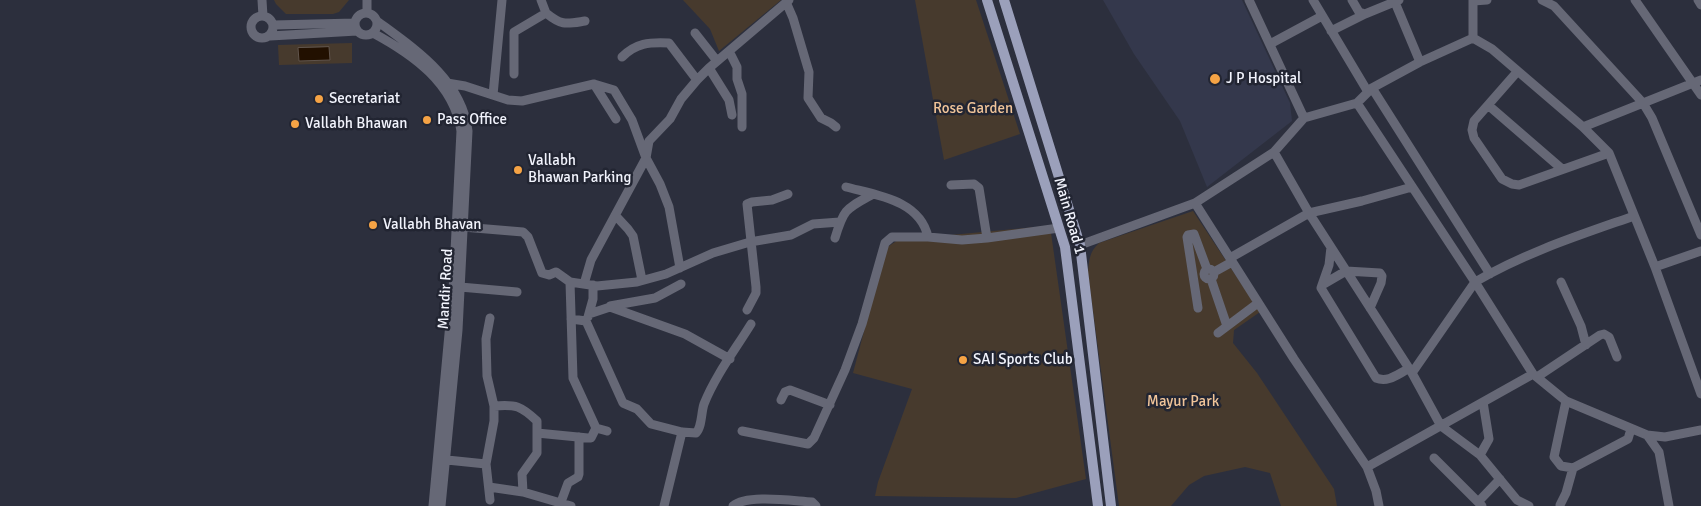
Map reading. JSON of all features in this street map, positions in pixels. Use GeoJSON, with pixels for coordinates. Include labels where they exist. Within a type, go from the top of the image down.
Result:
{"type":"FeatureCollection","features":[{"type":"Feature","properties":{"kind":"main road","name":"Main Road 1"},"geometry":{"type":"LineString","coordinates":[[987,0],[1065,247],[1098,506]]}},
{"type":"Feature","properties":{"kind":"main road","name":"Main Road 1"},"geometry":{"type":"LineString","coordinates":[[1004,0],[1080,245],[1111,506]]}},
{"type":"Feature","properties":{"kind":"street"},"geometry":{"type":"LineString","coordinates":[[262,0],[263,16]]}},
{"type":"Feature","properties":{"kind":"street"},"geometry":{"type":"LineString","coordinates":[[367,0],[367,13]]}},
{"type":"Feature","properties":{"kind":"street"},"geometry":{"type":"LineString","coordinates":[[493,94],[502,0]]}},
{"type":"Feature","properties":{"kind":"street"},"geometry":{"type":"LineString","coordinates":[[541,0],[546,13],[558,23],[567,24],[585,21]]}},
{"type":"Feature","properties":{"kind":"street"},"geometry":{"type":"LineString","coordinates":[[1249,0],[1304,118]]}},
{"type":"Feature","properties":{"kind":"street"},"geometry":{"type":"LineString","coordinates":[[1313,0],[1331,31],[1490,274]]}},
{"type":"Feature","properties":{"kind":"street"},"geometry":{"type":"LineString","coordinates":[[1352,0],[1359,12],[1365,14]]}},
{"type":"Feature","properties":{"kind":"street"},"geometry":{"type":"LineString","coordinates":[[1473,38],[1473,1],[1487,0]]}},
{"type":"Feature","properties":{"kind":"street"},"geometry":{"type":"LineString","coordinates":[[1542,0],[1554,6],[1643,103],[1652,118],[1701,234]]}},
{"type":"Feature","properties":{"kind":"street"},"geometry":{"type":"LineString","coordinates":[[1635,0],[1697,81],[1701,96]]}},
{"type":"Feature","properties":{"kind":"street"},"geometry":{"type":"LineString","coordinates":[[1698,0],[1701,5]]}},
{"type":"Feature","properties":{"kind":"street"},"geometry":{"type":"LineString","coordinates":[[751,324],[710,390],[703,408],[698,433],[682,432],[651,424],[637,409],[623,403],[588,318],[593,299],[588,284],[591,260],[646,158],[649,141],[670,119],[681,99],[697,80],[787,1],[808,72],[808,98],[821,118],[836,128]]}},
{"type":"Feature","properties":{"kind":"street"},"geometry":{"type":"LineString","coordinates":[[1331,31],[1396,1],[1420,62]]}},
{"type":"Feature","properties":{"kind":"street"},"geometry":{"type":"LineString","coordinates":[[274,25],[356,27],[365,36],[373,33],[377,21],[371,14],[367,13],[359,16],[356,27]]}},
{"type":"Feature","properties":{"kind":"street"},"geometry":{"type":"LineString","coordinates":[[514,74],[514,32],[546,13]]}},
{"type":"Feature","properties":{"kind":"street"},"geometry":{"type":"LineString","coordinates":[[270,36],[274,25],[270,19],[263,16],[253,20],[251,24],[252,32],[261,38],[356,27]]}},
{"type":"Feature","properties":{"kind":"street"},"geometry":{"type":"LineString","coordinates":[[1270,44],[1322,16]]}},
{"type":"Feature","properties":{"kind":"street","name":"Mandir Road"},"geometry":{"type":"LineString","coordinates":[[377,21],[419,52],[447,82],[466,118],[468,132],[460,288],[433,506]]}},
{"type":"Feature","properties":{"kind":"street","name":"Mandir Road"},"geometry":{"type":"LineString","coordinates":[[373,33],[396,45],[422,64],[447,94],[460,124],[447,460],[441,506]]}},
{"type":"Feature","properties":{"kind":"street"},"geometry":{"type":"LineString","coordinates":[[695,33],[717,61]]}},
{"type":"Feature","properties":{"kind":"street"},"geometry":{"type":"LineString","coordinates":[[1080,245],[1195,203],[1274,152],[1304,118],[1357,102],[1370,90],[1420,62],[1473,38]]}},
{"type":"Feature","properties":{"kind":"street"},"geometry":{"type":"LineString","coordinates":[[1473,38],[1492,49],[1609,153],[1655,266],[1701,394]]}},
{"type":"Feature","properties":{"kind":"street"},"geometry":{"type":"LineString","coordinates":[[622,58],[629,50],[642,43],[669,42],[697,80]]}},
{"type":"Feature","properties":{"kind":"street"},"geometry":{"type":"LineString","coordinates":[[729,51],[736,65],[737,79],[742,94],[742,127]]}},
{"type":"Feature","properties":{"kind":"street"},"geometry":{"type":"LineString","coordinates":[[709,68],[729,100],[732,115]]}},
{"type":"Feature","properties":{"kind":"street"},"geometry":{"type":"LineString","coordinates":[[1517,72],[1474,121],[1472,130],[1474,138],[1502,179],[1512,184],[1519,184],[1609,153]]}},
{"type":"Feature","properties":{"kind":"street"},"geometry":{"type":"LineString","coordinates":[[1582,127],[1697,81]]}},
{"type":"Feature","properties":{"kind":"street"},"geometry":{"type":"LineString","coordinates":[[447,82],[493,94],[508,100],[522,101],[594,84],[614,90],[632,120],[646,158],[660,184],[669,207],[680,268]]}},
{"type":"Feature","properties":{"kind":"street"},"geometry":{"type":"LineString","coordinates":[[594,84],[616,119]]}},
{"type":"Feature","properties":{"kind":"street"},"geometry":{"type":"LineString","coordinates":[[1357,102],[1535,376],[1566,401],[1647,435],[1665,437],[1701,430]]}},
{"type":"Feature","properties":{"kind":"street"},"geometry":{"type":"LineString","coordinates":[[1488,105],[1562,170]]}},
{"type":"Feature","properties":{"kind":"street"},"geometry":{"type":"LineString","coordinates":[[1274,152],[1308,213],[1410,371],[1441,426],[1480,455],[1517,500],[1529,506]]}},
{"type":"Feature","properties":{"kind":"street"},"geometry":{"type":"LineString","coordinates":[[951,185],[974,184],[979,188],[987,238]]}},
{"type":"Feature","properties":{"kind":"street"},"geometry":{"type":"LineString","coordinates":[[846,187],[891,199],[908,207],[926,226],[928,237]]}},
{"type":"Feature","properties":{"kind":"street"},"geometry":{"type":"LineString","coordinates":[[1194,280],[1209,274],[1308,213],[1412,187]]}},
{"type":"Feature","properties":{"kind":"street"},"geometry":{"type":"LineString","coordinates":[[747,310],[756,293],[747,204],[772,200],[788,194]]}},
{"type":"Feature","properties":{"kind":"street"},"geometry":{"type":"LineString","coordinates":[[834,238],[848,208],[873,194]]}},
{"type":"Feature","properties":{"kind":"street"},"geometry":{"type":"LineString","coordinates":[[1195,203],[1294,360],[1367,467],[1376,491],[1379,506]]}},
{"type":"Feature","properties":{"kind":"street"},"geometry":{"type":"LineString","coordinates":[[615,215],[633,236],[642,280]]}},
{"type":"Feature","properties":{"kind":"street"},"geometry":{"type":"LineString","coordinates":[[1331,247],[1330,265],[1322,285],[1322,292],[1376,378],[1388,380],[1410,371],[1475,282],[1560,242],[1634,216]]}},
{"type":"Feature","properties":{"kind":"street"},"geometry":{"type":"LineString","coordinates":[[463,228],[523,232],[528,237],[542,273],[549,275],[556,272],[570,282],[588,284],[642,280],[680,268],[713,253],[750,242],[790,234],[813,224],[840,222]]}},
{"type":"Feature","properties":{"kind":"street"},"geometry":{"type":"LineString","coordinates":[[742,431],[808,444],[814,438],[845,370],[862,324],[885,243],[892,237],[928,237],[962,240],[1059,228]]}},
{"type":"Feature","properties":{"kind":"street"},"geometry":{"type":"LineString","coordinates":[[1198,308],[1187,237],[1194,234],[1227,326]]}},
{"type":"Feature","properties":{"kind":"street"},"geometry":{"type":"LineString","coordinates":[[1655,266],[1701,251]]}},
{"type":"Feature","properties":{"kind":"street"},"geometry":{"type":"LineString","coordinates":[[1322,285],[1346,271],[1380,273],[1382,276],[1381,283],[1370,308]]}},
{"type":"Feature","properties":{"kind":"street"},"geometry":{"type":"LineString","coordinates":[[570,282],[573,378],[596,428]]}},
{"type":"Feature","properties":{"kind":"street"},"geometry":{"type":"LineString","coordinates":[[1561,282],[1581,326],[1586,344]]}},
{"type":"Feature","properties":{"kind":"street"},"geometry":{"type":"LineString","coordinates":[[571,319],[588,318],[610,306],[636,303],[655,298],[681,284]]}},
{"type":"Feature","properties":{"kind":"street"},"geometry":{"type":"LineString","coordinates":[[460,288],[517,292]]}},
{"type":"Feature","properties":{"kind":"street"},"geometry":{"type":"LineString","coordinates":[[1218,333],[1258,303]]}},
{"type":"Feature","properties":{"kind":"street"},"geometry":{"type":"LineString","coordinates":[[610,306],[685,334],[730,358]]}},
{"type":"Feature","properties":{"kind":"street"},"geometry":{"type":"LineString","coordinates":[[490,318],[486,339],[488,386],[494,406],[494,421],[486,464],[490,500]]}},
{"type":"Feature","properties":{"kind":"street"},"geometry":{"type":"LineString","coordinates":[[1367,467],[1535,376],[1600,335],[1604,334],[1608,338],[1617,357]]}},
{"type":"Feature","properties":{"kind":"street"},"geometry":{"type":"LineString","coordinates":[[781,400],[786,392],[790,390],[830,405]]}},
{"type":"Feature","properties":{"kind":"street"},"geometry":{"type":"LineString","coordinates":[[1566,401],[1554,458],[1561,466],[1573,468],[1628,438],[1631,429]]}},
{"type":"Feature","properties":{"kind":"street"},"geometry":{"type":"LineString","coordinates":[[1480,455],[1489,440],[1484,402]]}},
{"type":"Feature","properties":{"kind":"street"},"geometry":{"type":"LineString","coordinates":[[494,406],[510,404],[522,408],[537,421],[537,453],[522,474],[523,492]]}},
{"type":"Feature","properties":{"kind":"street"},"geometry":{"type":"LineString","coordinates":[[596,428],[607,430]]}},
{"type":"Feature","properties":{"kind":"street"},"geometry":{"type":"LineString","coordinates":[[537,433],[590,438],[596,428]]}},
{"type":"Feature","properties":{"kind":"street"},"geometry":{"type":"LineString","coordinates":[[664,506],[682,432]]}},
{"type":"Feature","properties":{"kind":"street"},"geometry":{"type":"LineString","coordinates":[[1647,435],[1659,452],[1669,506]]}},
{"type":"Feature","properties":{"kind":"street"},"geometry":{"type":"LineString","coordinates":[[560,502],[568,483],[578,477],[579,474],[579,437]]}},
{"type":"Feature","properties":{"kind":"street"},"geometry":{"type":"LineString","coordinates":[[1659,452],[1665,437]]}},
{"type":"Feature","properties":{"kind":"street"},"geometry":{"type":"LineString","coordinates":[[1434,458],[1480,504],[1500,479]]}},
{"type":"Feature","properties":{"kind":"street"},"geometry":{"type":"LineString","coordinates":[[447,460],[486,464]]}},
{"type":"Feature","properties":{"kind":"street"},"geometry":{"type":"LineString","coordinates":[[1560,505],[1566,494],[1573,468]]}},
{"type":"Feature","properties":{"kind":"street"},"geometry":{"type":"LineString","coordinates":[[489,487],[523,492],[571,506]]}},
{"type":"Feature","properties":{"kind":"street"},"geometry":{"type":"LineString","coordinates":[[733,506],[740,501],[757,500],[812,502],[816,506]]}},
{"type":"Feature","properties":{"kind":"shaded area","name":"J P Hospital"},"geometry":{"type":"Polygon","coordinates":[[[1103,0],[1242,0],[1290,103],[1292,121],[1207,187],[1180,121],[1134,54],[1103,0]]]}},
{"type":"Feature","properties":{"kind":"shaded area"},"geometry":{"type":"Polygon","coordinates":[[[329,47],[330,60],[299,61],[298,48],[329,47]]]}},
{"type":"Feature","properties":{"kind":"green space"},"geometry":{"type":"Polygon","coordinates":[[[274,0],[349,0],[339,12],[333,14],[286,14],[274,0]]]}},
{"type":"Feature","properties":{"kind":"green space"},"geometry":{"type":"Polygon","coordinates":[[[683,0],[781,0],[719,51],[710,29],[683,0]]]}},
{"type":"Feature","properties":{"kind":"green space","name":"Rose Garden"},"geometry":{"type":"Polygon","coordinates":[[[915,0],[976,0],[1020,134],[944,160],[915,0]]]}},
{"type":"Feature","properties":{"kind":"green space"},"geometry":{"type":"Polygon","coordinates":[[[352,43],[352,63],[279,65],[278,45],[352,43]]]}},
{"type":"Feature","properties":{"kind":"green space","name":"Mayur Park"},"geometry":{"type":"Polygon","coordinates":[[[1193,211],[1260,312],[1234,330],[1233,343],[1257,373],[1334,489],[1337,506],[1281,506],[1270,473],[1245,467],[1204,476],[1189,485],[1171,506],[1119,506],[1088,273],[1090,257],[1099,243],[1193,211]]]}},
{"type":"Feature","properties":{"kind":"green space","name":"SAI Sports Club"},"geometry":{"type":"Polygon","coordinates":[[[1046,226],[1051,233],[1086,479],[1016,498],[875,496],[878,482],[912,389],[853,373],[886,248],[898,240],[1046,226]]]}},
{"type":"Feature","properties":{"kind":"place","name":"J P Hospital"},"geometry":{"type":"Point","coordinates":[1215,79]}},
{"type":"Feature","properties":{"kind":"place","name":"Secretariat"},"geometry":{"type":"Point","coordinates":[319,99]}},
{"type":"Feature","properties":{"kind":"place","name":"Pass Office"},"geometry":{"type":"Point","coordinates":[427,120]}},
{"type":"Feature","properties":{"kind":"place","name":"Vallabh Bhawan"},"geometry":{"type":"Point","coordinates":[295,124]}},
{"type":"Feature","properties":{"kind":"place","name":"Vallabh Bhawan Parking"},"geometry":{"type":"Point","coordinates":[518,170]}},
{"type":"Feature","properties":{"kind":"place","name":"Vallabh Bhavan"},"geometry":{"type":"Point","coordinates":[373,225]}},
{"type":"Feature","properties":{"kind":"place","name":"SAI Sports Club"},"geometry":{"type":"Point","coordinates":[963,360]}}]}
